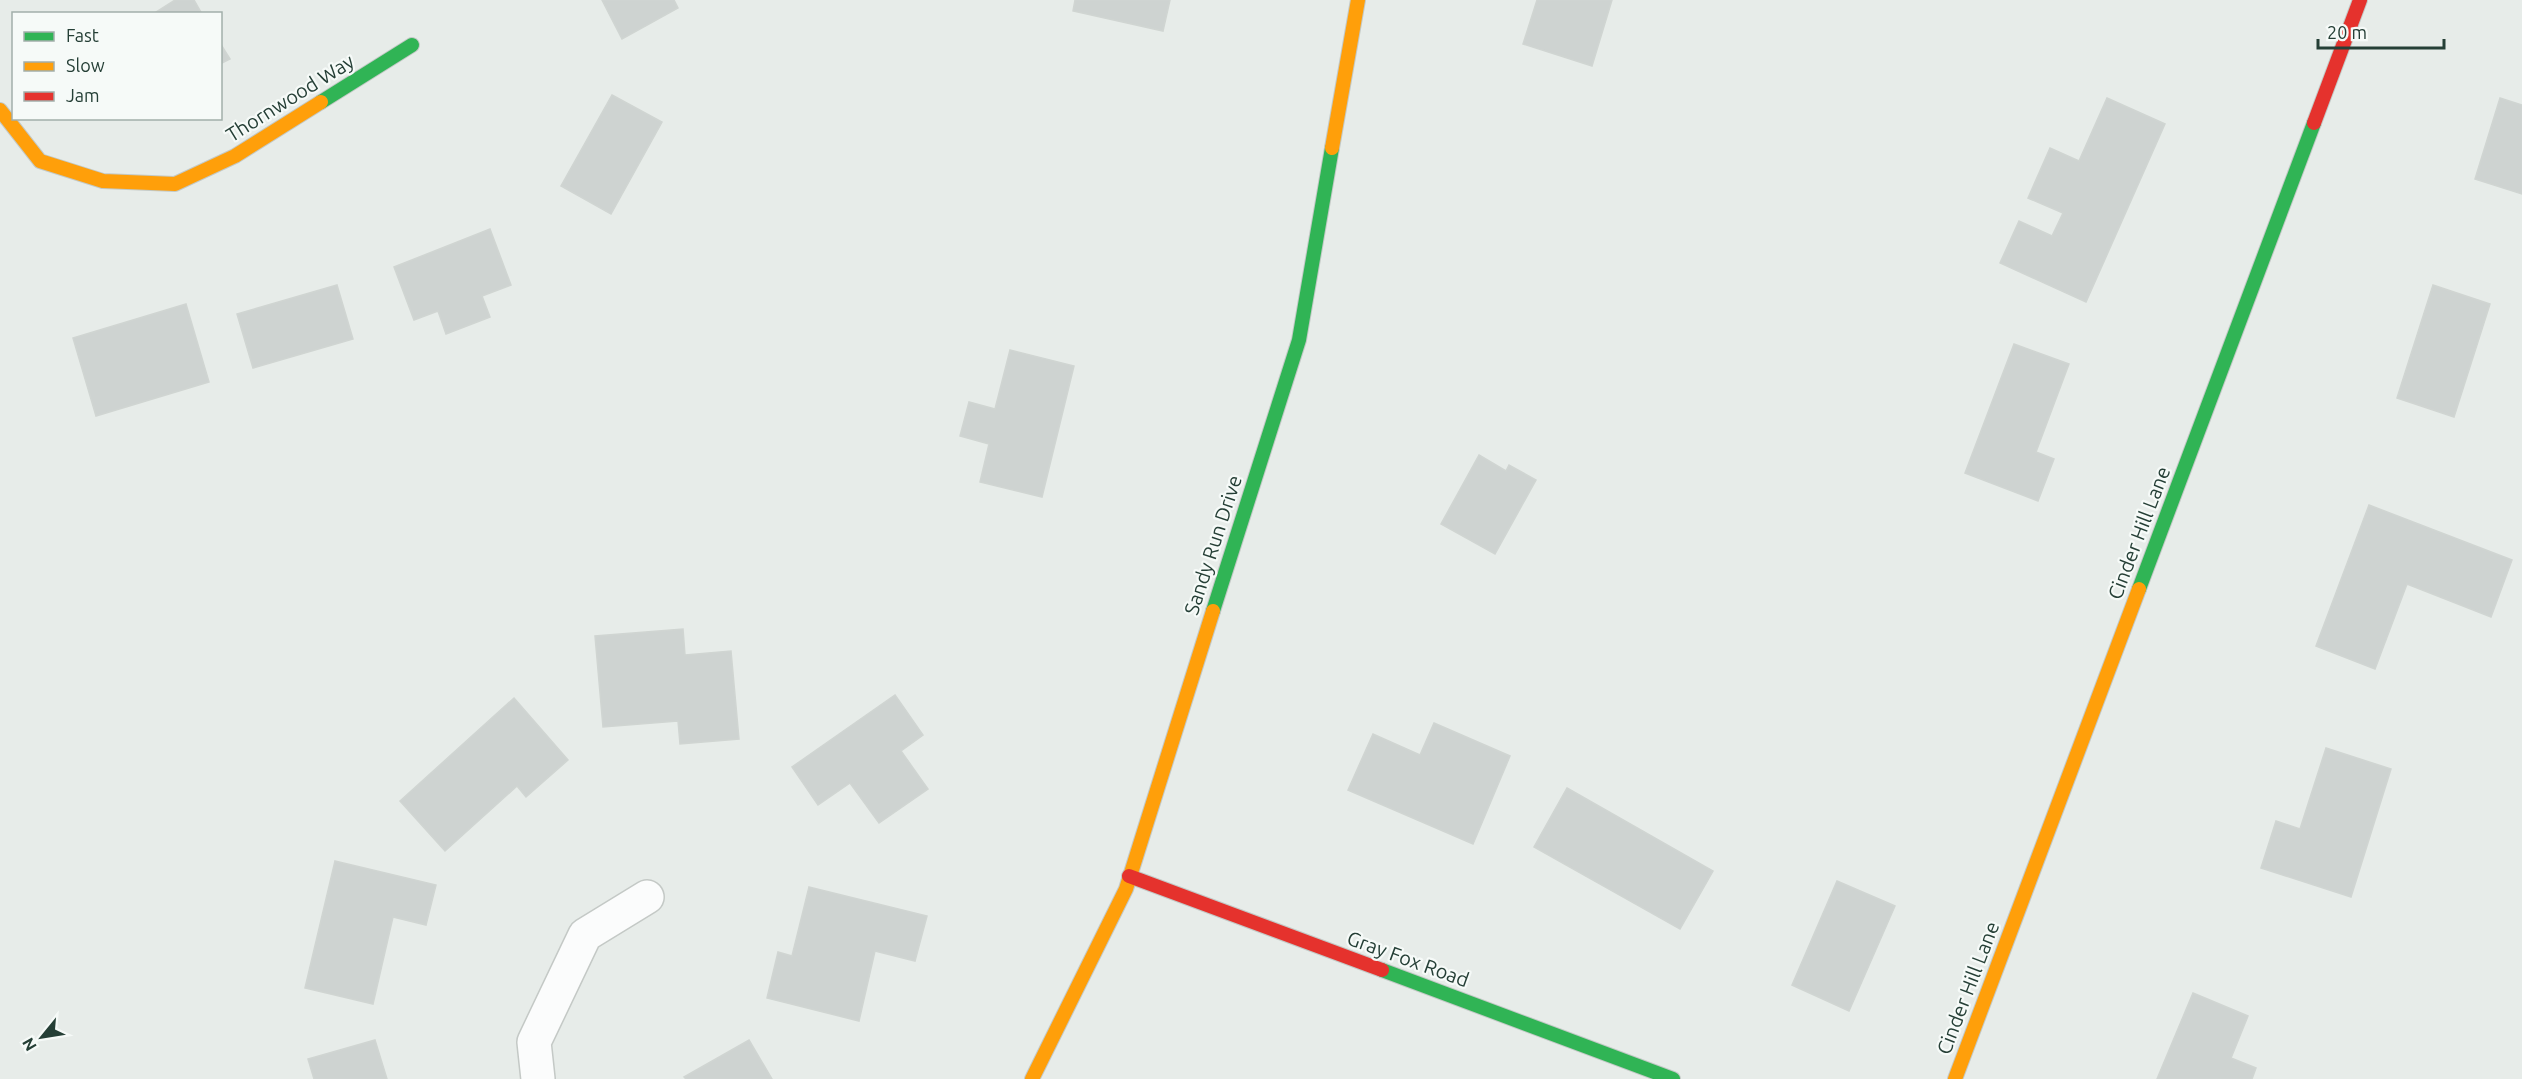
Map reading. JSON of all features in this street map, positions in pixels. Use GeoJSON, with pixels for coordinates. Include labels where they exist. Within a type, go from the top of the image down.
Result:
{"type":"FeatureCollection","features":[{"type":"Feature","properties":{"kind":"street","name":"Sandy Run Drive"},"geometry":{"type":"LineString","coordinates":[[1032,1079],[1098,940],[1126,889],[1299,340],[1358,0]]}},
{"type":"Feature","properties":{"kind":"street","name":"Cinder Hill Lane"},"geometry":{"type":"LineString","coordinates":[[1955,1079],[2360,0]]}},
{"type":"Feature","properties":{"kind":"street","name":"Thornwood Way"},"geometry":{"type":"LineString","coordinates":[[0,110],[40,160],[103,182],[175,184],[235,156],[412,45]]}},
{"type":"Feature","properties":{"kind":"street","name":"Gray Fox Road"},"geometry":{"type":"LineString","coordinates":[[1129,876],[1673,1079]]}},
{"type":"Feature","properties":{"kind":"street"},"geometry":{"type":"LineString","coordinates":[[538,1079],[534,1042],[585,934],[647,897]]}},
{"type":"Feature","properties":{"kind":"building"},"geometry":{"type":"Polygon","coordinates":[[[175,0],[194,0],[201,12],[156,12],[175,0]]]}},
{"type":"Feature","properties":{"kind":"building"},"geometry":{"type":"Polygon","coordinates":[[[602,0],[674,0],[678,8],[622,39],[602,0]]]}},
{"type":"Feature","properties":{"kind":"building"},"geometry":{"type":"Polygon","coordinates":[[[1075,0],[1170,0],[1163,31],[1073,11],[1075,0]]]}},
{"type":"Feature","properties":{"kind":"building"},"geometry":{"type":"Polygon","coordinates":[[[1537,0],[1612,0],[1592,66],[1523,44],[1537,0]]]}},
{"type":"Feature","properties":{"kind":"building"},"geometry":{"type":"Polygon","coordinates":[[[222,46],[230,59],[222,63],[222,46]]]}},
{"type":"Feature","properties":{"kind":"building"},"geometry":{"type":"Polygon","coordinates":[[[612,95],[662,122],[611,214],[561,186],[612,95]]]}},
{"type":"Feature","properties":{"kind":"building"},"geometry":{"type":"Polygon","coordinates":[[[2107,98],[2165,124],[2086,302],[2000,263],[2019,221],[2052,236],[2063,213],[2028,198],[2050,148],[2079,161],[2107,98]]]}},
{"type":"Feature","properties":{"kind":"building"},"geometry":{"type":"Polygon","coordinates":[[[2500,98],[2522,105],[2522,194],[2475,179],[2500,98]]]}},
{"type":"Feature","properties":{"kind":"building"},"geometry":{"type":"Polygon","coordinates":[[[490,229],[511,285],[482,296],[490,317],[446,334],[438,311],[414,320],[394,267],[490,229]]]}},
{"type":"Feature","properties":{"kind":"building"},"geometry":{"type":"Polygon","coordinates":[[[337,285],[353,339],[253,368],[237,314],[337,285]]]}},
{"type":"Feature","properties":{"kind":"building"},"geometry":{"type":"Polygon","coordinates":[[[2433,285],[2490,304],[2454,417],[2397,398],[2433,285]]]}},
{"type":"Feature","properties":{"kind":"building"},"geometry":{"type":"Polygon","coordinates":[[[186,304],[209,382],[96,416],[73,338],[186,304]]]}},
{"type":"Feature","properties":{"kind":"building"},"geometry":{"type":"Polygon","coordinates":[[[2014,344],[2069,364],[2036,452],[2054,459],[2038,501],[1965,473],[2014,344]]]}},
{"type":"Feature","properties":{"kind":"building"},"geometry":{"type":"Polygon","coordinates":[[[1010,350],[1074,366],[1042,497],[980,482],[989,444],[960,436],[969,402],[995,409],[1010,350]]]}},
{"type":"Feature","properties":{"kind":"building"},"geometry":{"type":"Polygon","coordinates":[[[1479,455],[1506,471],[1509,465],[1536,480],[1495,554],[1441,524],[1479,455]]]}},
{"type":"Feature","properties":{"kind":"building"},"geometry":{"type":"Polygon","coordinates":[[[2369,505],[2512,560],[2491,617],[2407,584],[2375,669],[2316,646],[2369,505]]]}},
{"type":"Feature","properties":{"kind":"building"},"geometry":{"type":"Polygon","coordinates":[[[683,629],[685,655],[731,651],[739,739],[680,744],[678,721],[603,727],[595,636],[683,629]]]}},
{"type":"Feature","properties":{"kind":"building"},"geometry":{"type":"Polygon","coordinates":[[[895,695],[923,735],[901,751],[928,789],[879,823],[850,783],[818,805],[792,767],[895,695]]]}},
{"type":"Feature","properties":{"kind":"building"},"geometry":{"type":"Polygon","coordinates":[[[514,698],[568,760],[526,797],[517,786],[445,851],[400,801],[514,698]]]}},
{"type":"Feature","properties":{"kind":"building"},"geometry":{"type":"Polygon","coordinates":[[[1434,723],[1510,756],[1473,844],[1348,790],[1373,734],[1420,755],[1434,723]]]}},
{"type":"Feature","properties":{"kind":"building"},"geometry":{"type":"Polygon","coordinates":[[[2326,748],[2391,769],[2351,897],[2261,868],[2276,821],[2300,829],[2326,748]]]}},
{"type":"Feature","properties":{"kind":"building"},"geometry":{"type":"Polygon","coordinates":[[[1567,788],[1713,871],[1680,929],[1534,847],[1567,788]]]}},
{"type":"Feature","properties":{"kind":"building"},"geometry":{"type":"Polygon","coordinates":[[[335,861],[436,885],[426,925],[393,917],[373,1004],[305,988],[335,861]]]}},
{"type":"Feature","properties":{"kind":"building"},"geometry":{"type":"Polygon","coordinates":[[[1837,881],[1895,906],[1849,1011],[1792,985],[1837,881]]]}},
{"type":"Feature","properties":{"kind":"building"},"geometry":{"type":"Polygon","coordinates":[[[809,887],[927,916],[915,961],[875,951],[859,1021],[767,998],[778,952],[792,956],[809,887]]]}},
{"type":"Feature","properties":{"kind":"building"},"geometry":{"type":"Polygon","coordinates":[[[2193,993],[2248,1016],[2231,1058],[2256,1068],[2252,1079],[2157,1079],[2193,993]]]}},
{"type":"Feature","properties":{"kind":"building"},"geometry":{"type":"Polygon","coordinates":[[[375,1040],[387,1079],[314,1079],[308,1059],[375,1040]]]}},
{"type":"Feature","properties":{"kind":"building"},"geometry":{"type":"Polygon","coordinates":[[[749,1040],[772,1079],[686,1079],[684,1077],[749,1040]]]}},
{"type":"Feature","properties":{"kind":"traffic: fast"},"geometry":{"type":"LineString","coordinates":[[321,102],[412,45]]}},
{"type":"Feature","properties":{"kind":"traffic: fast"},"geometry":{"type":"LineString","coordinates":[[2139,589],[2314,123]]}},
{"type":"Feature","properties":{"kind":"traffic: fast"},"geometry":{"type":"LineString","coordinates":[[1213,611],[1299,340],[1332,148]]}},
{"type":"Feature","properties":{"kind":"traffic: fast"},"geometry":{"type":"LineString","coordinates":[[1382,970],[1673,1079]]}},
{"type":"Feature","properties":{"kind":"traffic: slow"},"geometry":{"type":"LineString","coordinates":[[1332,148],[1358,0]]}},
{"type":"Feature","properties":{"kind":"traffic: slow"},"geometry":{"type":"LineString","coordinates":[[0,110],[40,161],[103,181],[175,184],[235,156],[321,102]]}},
{"type":"Feature","properties":{"kind":"traffic: slow"},"geometry":{"type":"LineString","coordinates":[[1955,1079],[2139,589]]}},
{"type":"Feature","properties":{"kind":"traffic: slow"},"geometry":{"type":"LineString","coordinates":[[1032,1079],[1126,889],[1213,611]]}},
{"type":"Feature","properties":{"kind":"traffic: jam"},"geometry":{"type":"LineString","coordinates":[[2314,123],[2360,0]]}},
{"type":"Feature","properties":{"kind":"traffic: jam"},"geometry":{"type":"LineString","coordinates":[[1129,876],[1382,970]]}}]}
